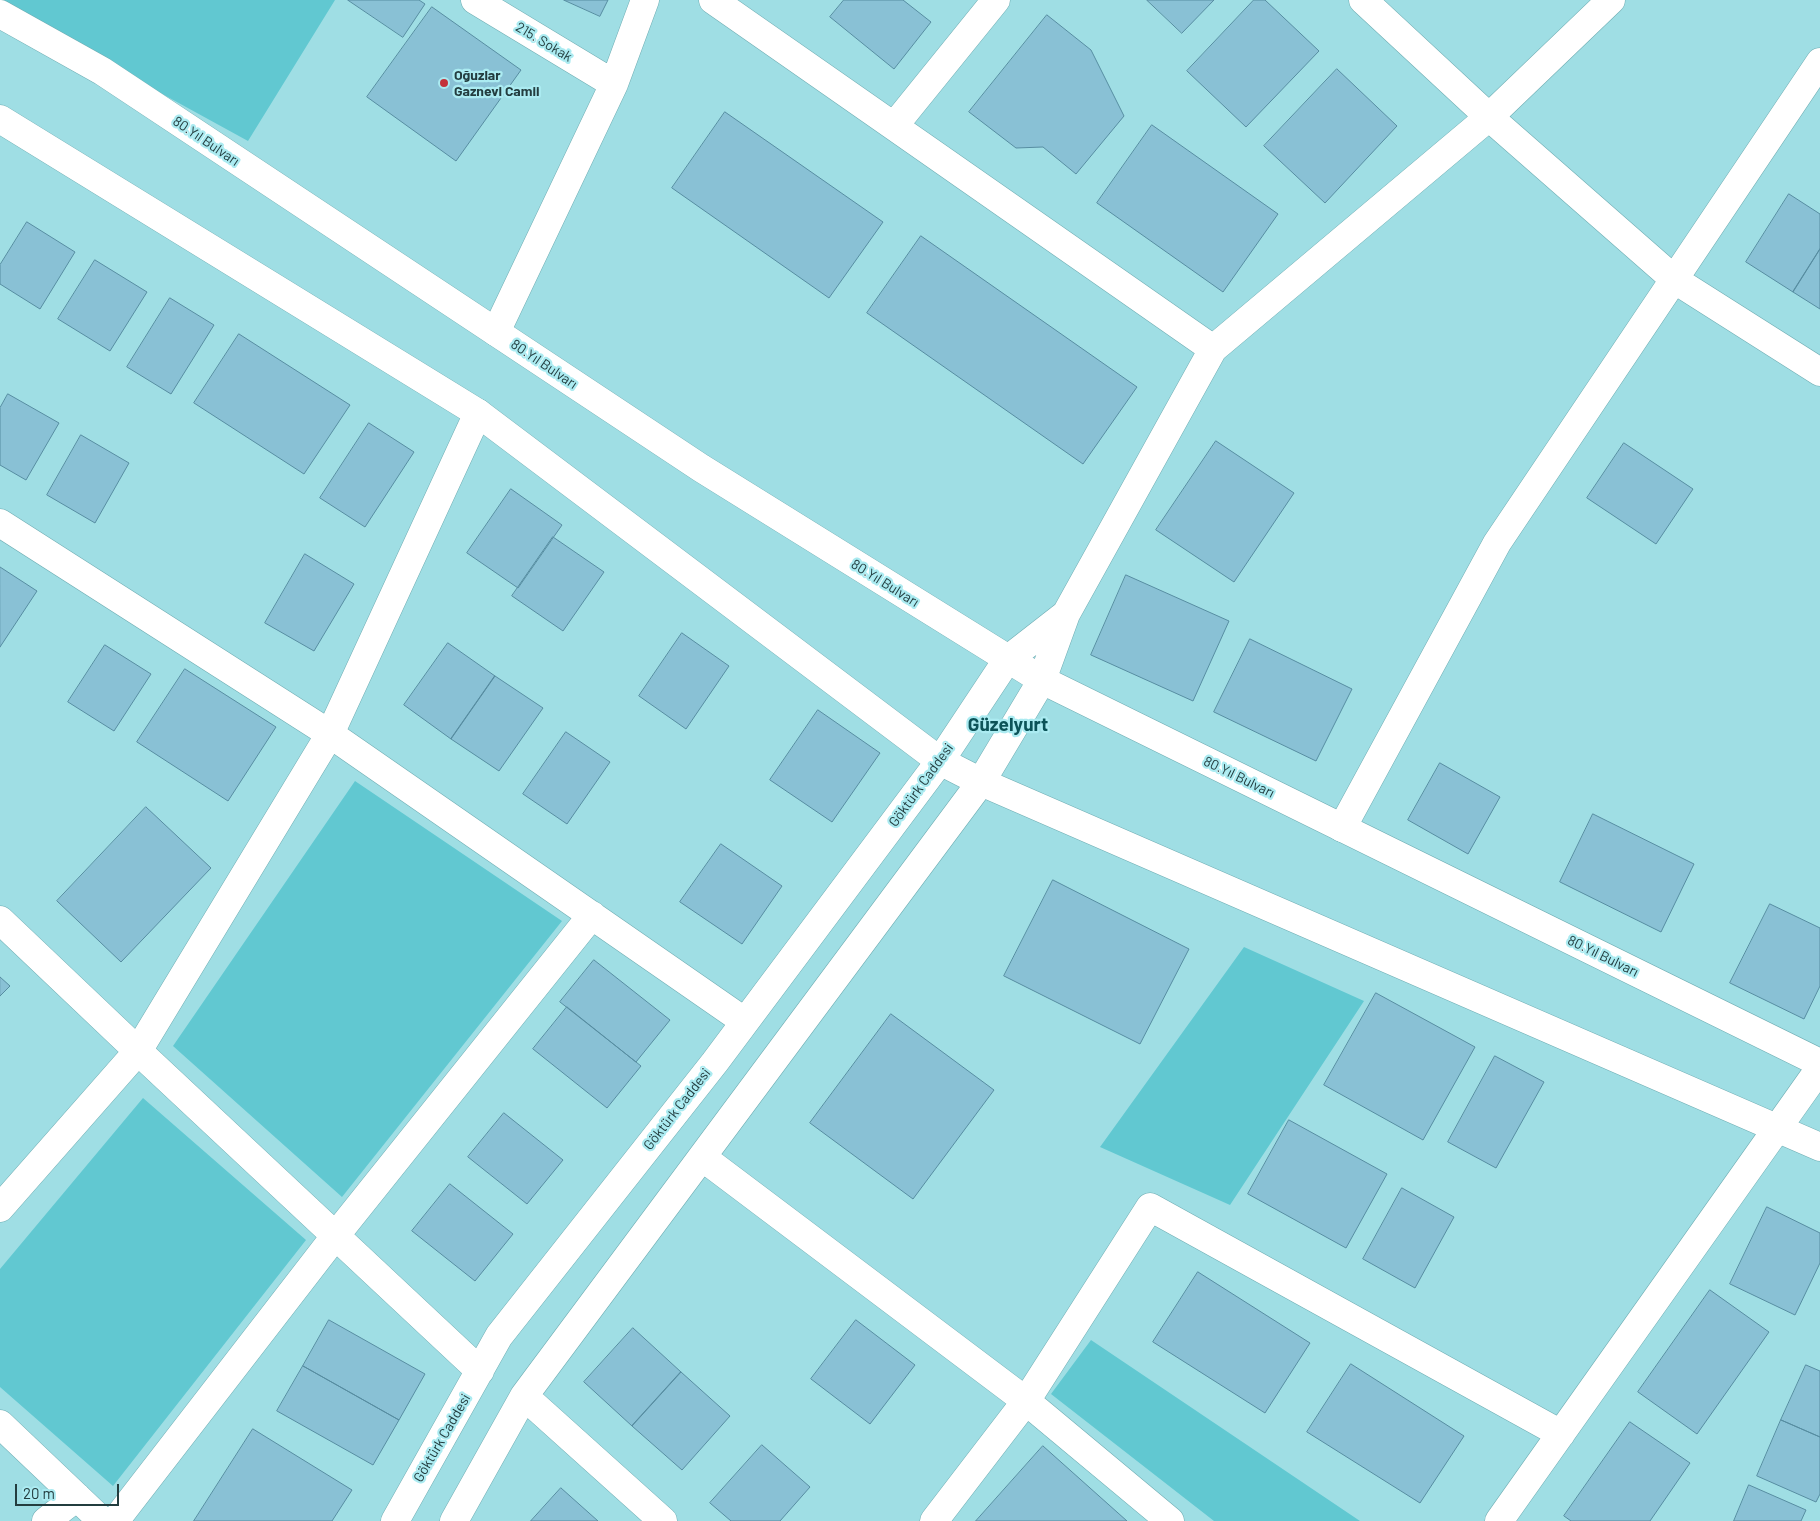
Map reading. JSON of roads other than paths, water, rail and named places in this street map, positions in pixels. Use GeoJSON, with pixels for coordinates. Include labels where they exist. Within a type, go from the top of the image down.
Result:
{"type":"FeatureCollection","features":[{"type":"Feature","properties":{"kind":"street","name":"215. Sokak"},"geometry":{"type":"LineString","coordinates":[[475,0],[614,84]]}},
{"type":"Feature","properties":{"kind":"street"},"geometry":{"type":"LineString","coordinates":[[496,332],[614,84],[645,0]]}},
{"type":"Feature","properties":{"kind":"street"},"geometry":{"type":"LineString","coordinates":[[713,0],[1213,349]]}},
{"type":"Feature","properties":{"kind":"street"},"geometry":{"type":"LineString","coordinates":[[894,126],[996,0]]}},
{"type":"Feature","properties":{"kind":"street"},"geometry":{"type":"LineString","coordinates":[[1363,0],[1489,116],[1675,280],[1820,372]]}},
{"type":"Feature","properties":{"kind":"street"},"geometry":{"type":"LineString","coordinates":[[454,1521],[524,1396],[981,782],[1042,680],[1066,614],[1213,349],[1489,116],[1611,0]]}},
{"type":"Feature","properties":{"kind":"street","name":"80.Yıl Bulvarı"},"geometry":{"type":"LineString","coordinates":[[0,14],[102,71],[701,468],[1007,660],[1042,680],[1820,1063]]}},
{"type":"Feature","properties":{"kind":"street"},"geometry":{"type":"LineString","coordinates":[[1342,828],[1497,543],[1820,62]]}},
{"type":"Feature","properties":{"kind":"street"},"geometry":{"type":"LineString","coordinates":[[1,122],[478,413],[940,761],[981,782],[1820,1147]]}},
{"type":"Feature","properties":{"kind":"street"},"geometry":{"type":"LineString","coordinates":[[0,1208],[138,1051],[330,734],[478,413]]}},
{"type":"Feature","properties":{"kind":"street"},"geometry":{"type":"LineString","coordinates":[[0,523],[330,734],[744,1021]]}},
{"type":"Feature","properties":{"kind":"street","name":"Göktürk Caddesi"},"geometry":{"type":"LineString","coordinates":[[395,1521],[499,1336],[715,1062],[940,761],[1007,660],[1066,614]]}},
{"type":"Feature","properties":{"kind":"street"},"geometry":{"type":"LineString","coordinates":[[115,1521],[336,1235],[592,915]]}},
{"type":"Feature","properties":{"kind":"street"},"geometry":{"type":"LineString","coordinates":[[0,920],[480,1370]]}},
{"type":"Feature","properties":{"kind":"street"},"geometry":{"type":"LineString","coordinates":[[1499,1521],[1820,1068]]}},
{"type":"Feature","properties":{"kind":"street"},"geometry":{"type":"LineString","coordinates":[[702,1157],[1026,1401],[1170,1521]]}},
{"type":"Feature","properties":{"kind":"street"},"geometry":{"type":"LineString","coordinates":[[934,1521],[1026,1401],[1150,1207],[1561,1434]]}},
{"type":"Feature","properties":{"kind":"street"},"geometry":{"type":"LineString","coordinates":[[524,1396],[663,1521]]}},
{"type":"Feature","properties":{"kind":"street"},"geometry":{"type":"LineString","coordinates":[[0,1424],[102,1521]]}},
{"type":"Feature","properties":{"kind":"street"},"geometry":{"type":"LineString","coordinates":[[46,1521],[76,1497]]}},
{"type":"Feature","properties":{"kind":"place","name":"Oğuzlar Gaznevi Camii"},"geometry":{"type":"Point","coordinates":[444,83]}},
{"type":"Feature","properties":{"kind":"district","name":"Güzelyurt"},"geometry":{"type":"Point","coordinates":[1008,725]}}]}
